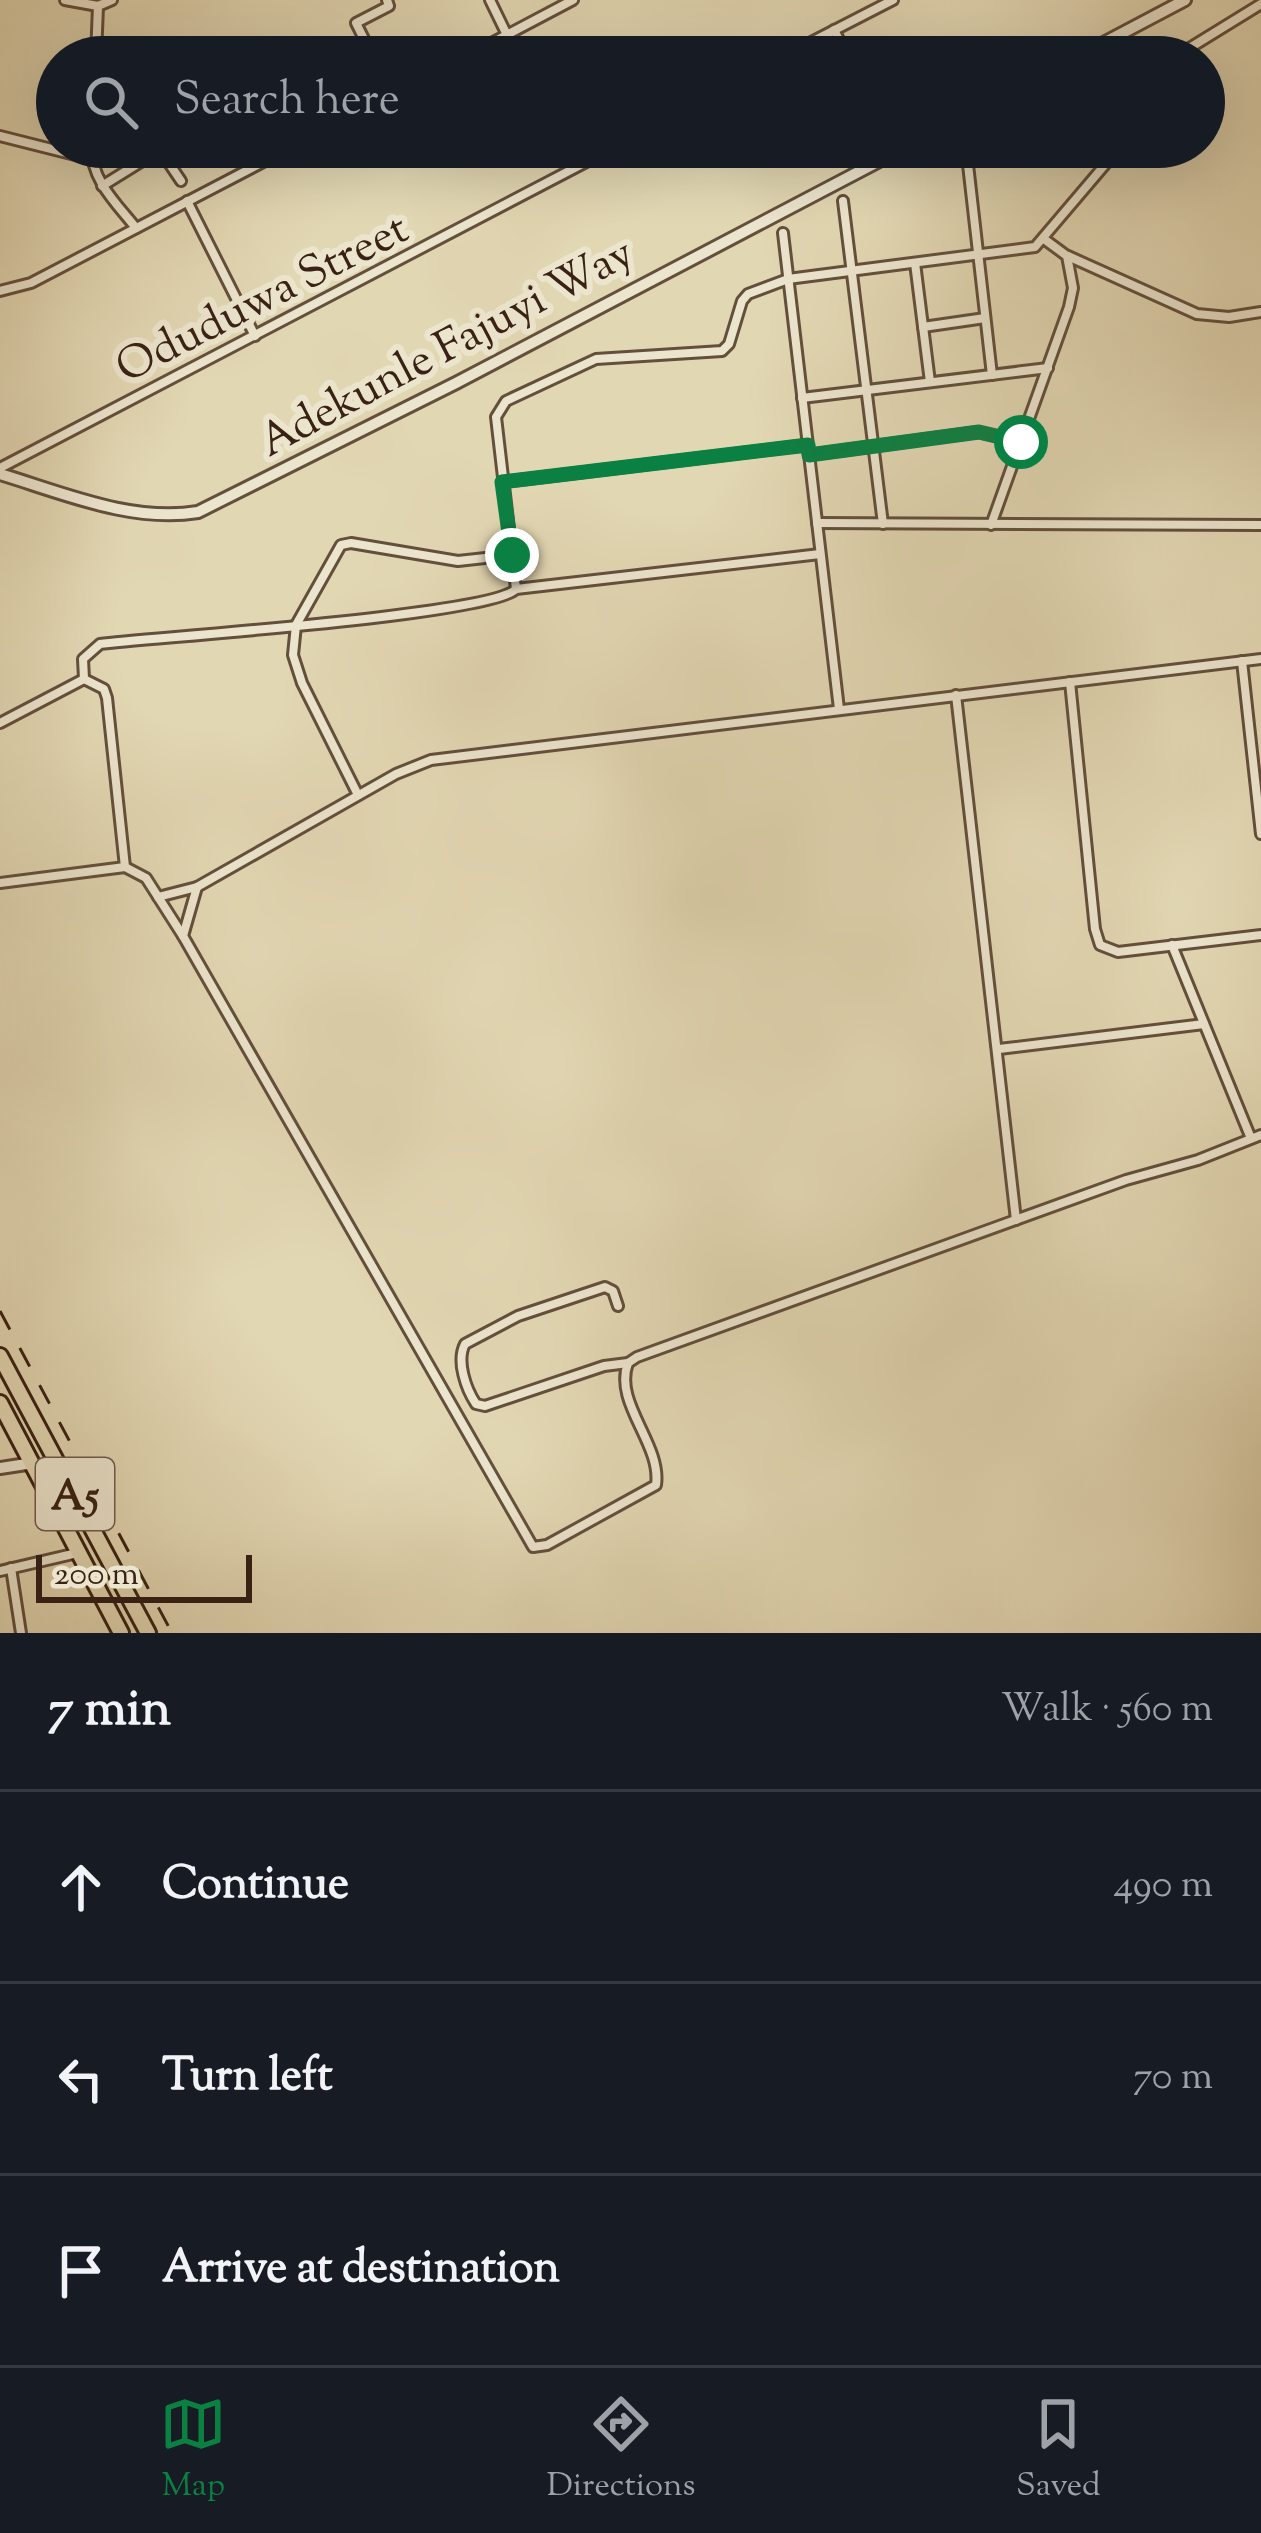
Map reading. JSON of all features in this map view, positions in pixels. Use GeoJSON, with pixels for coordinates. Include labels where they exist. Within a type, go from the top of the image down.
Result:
{"type":"FeatureCollection","features":[{"type":"Feature","properties":{"kind":"highway","name":"A5"},"geometry":{"type":"LineString","coordinates":[[0,1356],[148,1633]]}},
{"type":"Feature","properties":{"kind":"highway","name":"A5"},"geometry":{"type":"LineString","coordinates":[[0,1403],[121,1633]]}},
{"type":"Feature","properties":{"kind":"street"},"geometry":{"type":"LineString","coordinates":[[65,0],[98,6],[112,0]]}},
{"type":"Feature","properties":{"kind":"street"},"geometry":{"type":"LineString","coordinates":[[362,36],[356,23],[389,6],[387,0]]}},
{"type":"Feature","properties":{"kind":"street"},"geometry":{"type":"LineString","coordinates":[[490,0],[507,35],[573,0]]}},
{"type":"Feature","properties":{"kind":"street"},"geometry":{"type":"LineString","coordinates":[[822,36],[893,0]]}},
{"type":"Feature","properties":{"kind":"street"},"geometry":{"type":"LineString","coordinates":[[1117,36],[1185,0]]}},
{"type":"Feature","properties":{"kind":"street"},"geometry":{"type":"LineString","coordinates":[[1208,36],[1261,4]]}},
{"type":"Feature","properties":{"kind":"street"},"geometry":{"type":"LineString","coordinates":[[97,36],[98,6]]}},
{"type":"Feature","properties":{"kind":"street"},"geometry":{"type":"LineString","coordinates":[[834,30],[837,36]]}},
{"type":"Feature","properties":{"kind":"street"},"geometry":{"type":"LineString","coordinates":[[0,136],[36,145]]}},
{"type":"Feature","properties":{"kind":"street"},"geometry":{"type":"LineString","coordinates":[[95,168],[102,185],[136,228]]}},
{"type":"Feature","properties":{"kind":"street"},"geometry":{"type":"LineString","coordinates":[[102,185],[130,168]]}},
{"type":"Feature","properties":{"kind":"street"},"geometry":{"type":"LineString","coordinates":[[172,168],[181,181]]}},
{"type":"Feature","properties":{"kind":"street"},"geometry":{"type":"LineString","coordinates":[[0,291],[31,283],[252,168]]}},
{"type":"Feature","properties":{"kind":"street","name":"Oduduwa Street"},"geometry":{"type":"LineString","coordinates":[[0,471],[575,168]]}},
{"type":"Feature","properties":{"kind":"street","name":"Adekunle Fajuyi Way"},"geometry":{"type":"LineString","coordinates":[[0,471],[140,513],[198,512],[456,383],[862,168]]}},
{"type":"Feature","properties":{"kind":"street"},"geometry":{"type":"LineString","coordinates":[[968,168],[992,375]]}},
{"type":"Feature","properties":{"kind":"street"},"geometry":{"type":"LineString","coordinates":[[516,589],[496,416],[506,400],[596,359],[722,351],[729,344],[742,301],[788,279],[1027,249],[1044,239],[1103,168]]}},
{"type":"Feature","properties":{"kind":"street"},"geometry":{"type":"LineString","coordinates":[[843,201],[883,524]]}},
{"type":"Feature","properties":{"kind":"street"},"geometry":{"type":"LineString","coordinates":[[187,202],[256,336]]}},
{"type":"Feature","properties":{"kind":"street"},"geometry":{"type":"LineString","coordinates":[[783,233],[839,709]]}},
{"type":"Feature","properties":{"kind":"street"},"geometry":{"type":"LineString","coordinates":[[1044,239],[1067,256],[1197,314],[1229,317],[1261,312]]}},
{"type":"Feature","properties":{"kind":"street"},"geometry":{"type":"LineString","coordinates":[[991,525],[1073,288],[1067,256]]}},
{"type":"Feature","properties":{"kind":"street"},"geometry":{"type":"LineString","coordinates":[[915,263],[930,382]]}},
{"type":"Feature","properties":{"kind":"street"},"geometry":{"type":"LineString","coordinates":[[923,327],[985,318]]}},
{"type":"Feature","properties":{"kind":"street"},"geometry":{"type":"LineString","coordinates":[[802,398],[1048,368]]}},
{"type":"Feature","properties":{"kind":"street"},"geometry":{"type":"LineString","coordinates":[[502,482],[979,432],[1021,442]]}},
{"type":"Feature","properties":{"kind":"street"},"geometry":{"type":"LineString","coordinates":[[817,524],[1261,525]]}},
{"type":"Feature","properties":{"kind":"street"},"geometry":{"type":"LineString","coordinates":[[358,795],[296,668],[296,626],[341,545],[370,545],[458,561],[512,555]]}},
{"type":"Feature","properties":{"kind":"street"},"geometry":{"type":"LineString","coordinates":[[84,679],[83,659],[100,644],[296,626],[498,600],[516,589],[820,554]]}},
{"type":"Feature","properties":{"kind":"street"},"geometry":{"type":"LineString","coordinates":[[158,897],[197,887],[413,766],[460,754],[1261,659]]}},
{"type":"Feature","properties":{"kind":"street"},"geometry":{"type":"LineString","coordinates":[[1242,661],[1261,835]]}},
{"type":"Feature","properties":{"kind":"street"},"geometry":{"type":"LineString","coordinates":[[0,723],[84,679]]}},
{"type":"Feature","properties":{"kind":"street"},"geometry":{"type":"LineString","coordinates":[[84,679],[104,689],[107,698],[125,867]]}},
{"type":"Feature","properties":{"kind":"street"},"geometry":{"type":"LineString","coordinates":[[1070,682],[1096,938],[1107,951],[1261,935]]}},
{"type":"Feature","properties":{"kind":"street"},"geometry":{"type":"LineString","coordinates":[[956,695],[1016,1220]]}},
{"type":"Feature","properties":{"kind":"street"},"geometry":{"type":"LineString","coordinates":[[0,883],[125,867],[146,878],[532,1547],[547,1545],[656,1485],[656,1468],[623,1380],[628,1363]]}},
{"type":"Feature","properties":{"kind":"street"},"geometry":{"type":"LineString","coordinates":[[183,936],[197,887]]}},
{"type":"Feature","properties":{"kind":"street"},"geometry":{"type":"LineString","coordinates":[[1172,945],[1250,1136]]}},
{"type":"Feature","properties":{"kind":"street"},"geometry":{"type":"LineString","coordinates":[[999,1049],[1204,1024]]}},
{"type":"Feature","properties":{"kind":"street"},"geometry":{"type":"LineString","coordinates":[[618,1306],[613,1291],[604,1287],[537,1308],[465,1344],[460,1360],[471,1397],[484,1406],[604,1366],[628,1363],[1261,1135]]}},
{"type":"Feature","properties":{"kind":"street"},"geometry":{"type":"LineString","coordinates":[[0,1468],[33,1463]]}},
{"type":"Feature","properties":{"kind":"street"},"geometry":{"type":"LineString","coordinates":[[21,1633],[5,1570],[79,1552]]}},
{"type":"Feature","properties":{"kind":"railway"},"geometry":{"type":"LineString","coordinates":[[0,1311],[172,1633]]}},
{"type":"Feature","properties":{"kind":"route"},"geometry":{"type":"LineString","coordinates":[[512,555],[502,482],[808,445],[809,455],[979,432],[1021,442]]}}]}
